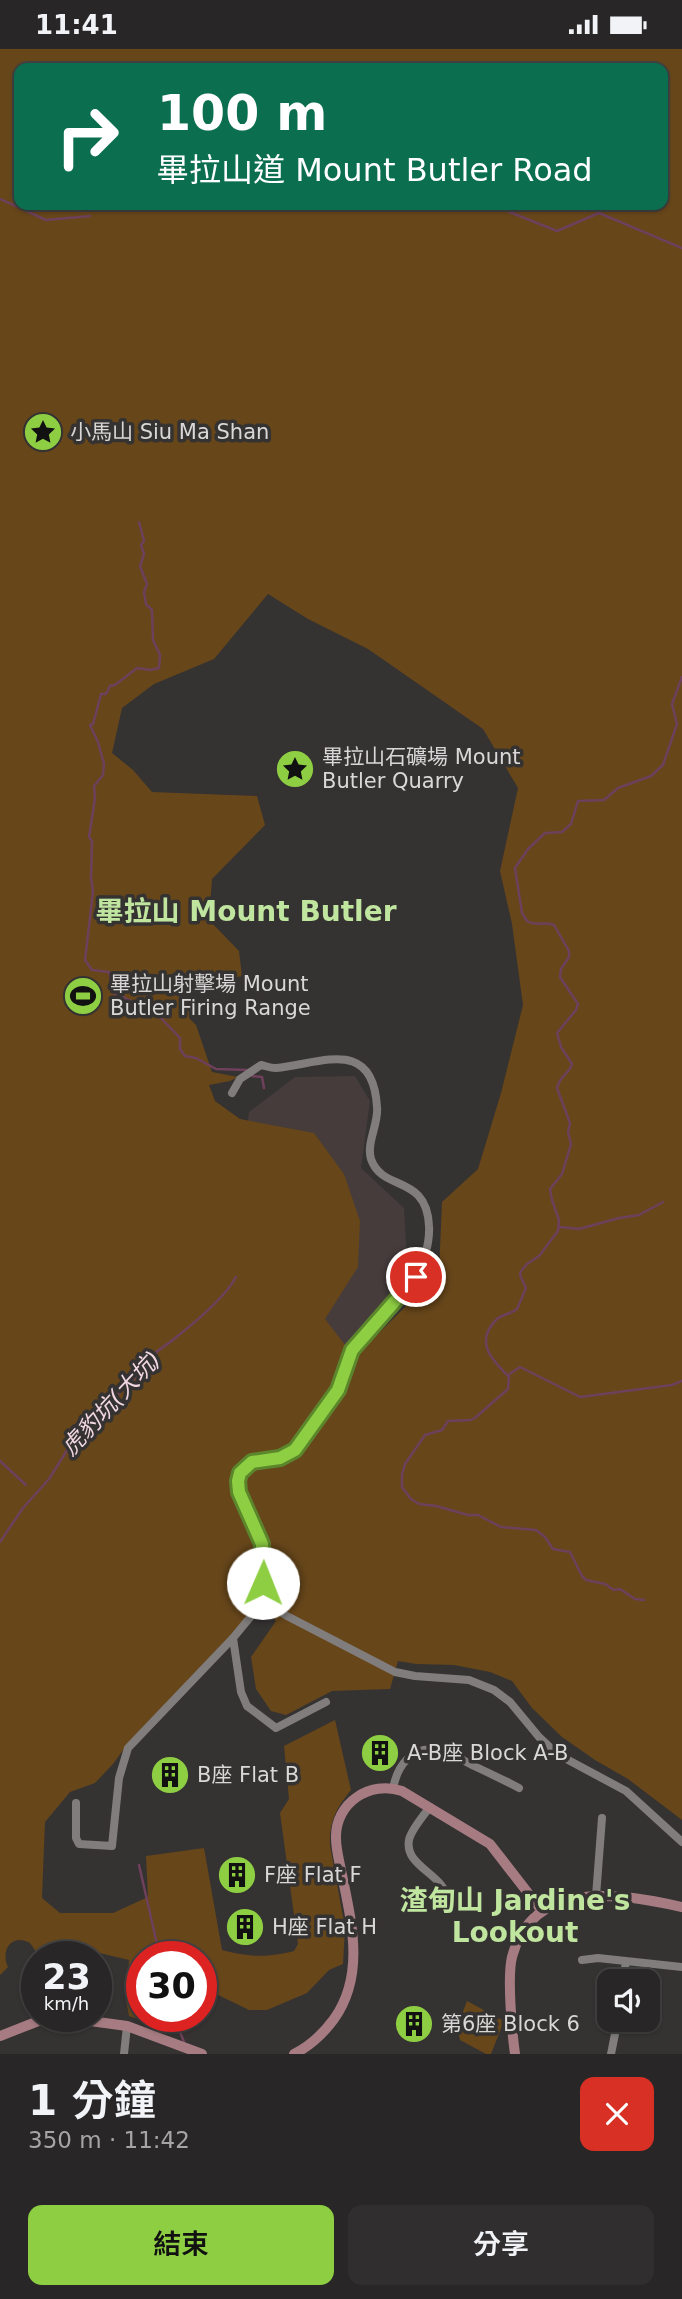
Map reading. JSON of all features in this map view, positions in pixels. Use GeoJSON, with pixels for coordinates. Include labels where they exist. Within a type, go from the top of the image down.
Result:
{"type":"FeatureCollection","features":[{"type":"Feature","properties":{"kind":"street"},"geometry":{"type":"LineString","coordinates":[[232,1093],[240,1079],[261,1065],[277,1067],[342,1058],[365,1069],[374,1087],[378,1109],[370,1155],[374,1166],[419,1193],[425,1204],[429,1227],[426,1249],[416,1277],[352,1350],[338,1390],[302,1441],[289,1455],[252,1462],[240,1473],[239,1492],[262,1544],[263,1583],[267,1597],[281,1612],[388,1669],[409,1675],[468,1680],[494,1689],[510,1702],[552,1750],[626,1791],[682,1842]]}},
{"type":"Feature","properties":{"kind":"street"},"geometry":{"type":"LineString","coordinates":[[76,1803],[76,1838],[79,1843],[111,1846],[118,1778],[128,1748],[233,1638],[267,1597]]}},
{"type":"Feature","properties":{"kind":"street"},"geometry":{"type":"LineString","coordinates":[[233,1638],[247,1706],[276,1728],[326,1702]]}},
{"type":"Feature","properties":{"kind":"street"},"geometry":{"type":"LineString","coordinates":[[393,1789],[397,1772],[405,1760],[417,1752],[432,1749],[449,1753],[519,1787]]}},
{"type":"Feature","properties":{"kind":"street"},"geometry":{"type":"LineString","coordinates":[[294,2054],[316,2040],[330,2024],[345,1999],[353,1973],[353,1935],[336,1842],[339,1821],[347,1806],[362,1793],[377,1788],[393,1789],[476,1835],[494,1848],[542,1911]]}},
{"type":"Feature","properties":{"kind":"street"},"geometry":{"type":"LineString","coordinates":[[429,1807],[409,1839],[410,1850],[423,1868],[440,1882],[447,1899]]}},
{"type":"Feature","properties":{"kind":"street"},"geometry":{"type":"LineString","coordinates":[[596,1896],[602,1818]]}},
{"type":"Feature","properties":{"kind":"street"},"geometry":{"type":"LineString","coordinates":[[515,2054],[512,1958],[522,1935],[542,1911],[561,1902],[596,1896],[632,1896],[682,1907]]}},
{"type":"Feature","properties":{"kind":"street"},"geometry":{"type":"LineString","coordinates":[[582,1959],[598,1958],[682,1967]]}},
{"type":"Feature","properties":{"kind":"street"},"geometry":{"type":"LineString","coordinates":[[625,1969],[626,1961]]}},
{"type":"Feature","properties":{"kind":"street"},"geometry":{"type":"LineString","coordinates":[[0,2036],[50,2018],[126,2026]]}},
{"type":"Feature","properties":{"kind":"street"},"geometry":{"type":"LineString","coordinates":[[124,2054],[126,2032]]}},
{"type":"Feature","properties":{"kind":"street"},"geometry":{"type":"LineString","coordinates":[[143,2032],[192,2050]]}},
{"type":"Feature","properties":{"kind":"street"},"geometry":{"type":"LineString","coordinates":[[611,2054],[615,2032]]}},
{"type":"Feature","properties":{"kind":"shaded area"},"geometry":{"type":"Polygon","coordinates":[[[0,49],[682,49],[682,1820],[628,1779],[562,1737],[532,1708],[512,1681],[490,1672],[454,1665],[398,1661],[390,1689],[332,1691],[286,1715],[271,1711],[256,1689],[251,1657],[276,1621],[260,1604],[129,1742],[95,1783],[70,1792],[45,1822],[42,1898],[60,1913],[113,1913],[148,1897],[146,1856],[204,1848],[222,1950],[258,1956],[294,1951],[298,1944],[280,1813],[289,1799],[284,1746],[335,1720],[351,1790],[334,1816],[330,1837],[345,1928],[343,1964],[329,1970],[307,1993],[267,2010],[249,2010],[217,1994],[217,1941],[126,1941],[126,1959],[112,1956],[112,1941],[18,1940],[9,1945],[6,1961],[8,1967],[0,1975],[0,49]],[[268,594],[214,659],[154,684],[122,708],[112,753],[133,770],[152,792],[257,796],[265,825],[212,879],[209,920],[239,951],[242,976],[193,987],[189,1018],[196,1025],[212,1072],[238,1077],[209,1085],[215,1101],[240,1119],[314,1133],[344,1174],[360,1221],[358,1267],[325,1319],[352,1354],[378,1334],[439,1273],[442,1202],[478,1169],[523,1005],[512,924],[500,871],[518,788],[483,729],[368,649],[308,619],[268,594]]]}},
{"type":"Feature","properties":{"kind":"shaded area"},"geometry":{"type":"Polygon","coordinates":[[[355,1076],[370,1101],[361,1168],[404,1208],[408,1275],[346,1356],[311,1328],[247,1127],[249,1112],[295,1077],[355,1076]]]}},
{"type":"Feature","properties":{"kind":"shaded area"},"geometry":{"type":"Polygon","coordinates":[[[467,2001],[504,2021],[491,2054],[460,2040],[457,2027],[467,2001]]]}},
{"type":"Feature","properties":{"kind":"waterway"},"geometry":{"type":"LineString","coordinates":[[0,199],[14,205]]}},
{"type":"Feature","properties":{"kind":"waterway"},"geometry":{"type":"LineString","coordinates":[[24,210],[46,220],[90,216]]}},
{"type":"Feature","properties":{"kind":"waterway"},"geometry":{"type":"LineString","coordinates":[[504,210],[557,231],[599,213],[682,248]]}},
{"type":"Feature","properties":{"kind":"waterway"},"geometry":{"type":"LineString","coordinates":[[139,522],[144,541],[141,545],[144,554],[140,566],[147,584],[144,592],[146,604],[152,610],[153,640],[160,655],[159,668],[137,668],[110,686],[106,694],[101,694],[93,724],[90,725],[104,764],[103,775],[94,786],[95,798],[89,837],[92,841],[93,891],[85,960],[92,970],[109,972],[114,993],[133,1002],[141,1010],[161,1018],[180,1038],[180,1049],[185,1056],[196,1058],[216,1069],[247,1070]]}},
{"type":"Feature","properties":{"kind":"waterway"},"geometry":{"type":"LineString","coordinates":[[644,1600],[635,1599],[620,1589],[614,1590],[605,1584],[586,1580],[570,1552],[553,1549],[536,1530],[501,1527],[478,1515],[419,1504],[411,1499],[402,1487],[402,1474],[405,1464],[425,1435],[442,1430],[448,1421],[471,1420],[508,1389],[509,1377],[488,1351],[486,1336],[497,1319],[517,1309],[526,1288],[521,1271],[539,1256],[558,1231],[559,1220],[550,1189],[562,1174],[571,1144],[568,1132],[570,1123],[557,1088],[572,1064],[561,1047],[557,1033],[578,1004],[560,977],[569,951],[554,925],[527,921],[522,913],[515,868],[528,849],[545,833],[562,832],[571,824],[578,801],[604,800],[618,788],[651,776],[663,765],[677,724],[672,704],[682,677]]}},
{"type":"Feature","properties":{"kind":"waterway"},"geometry":{"type":"LineString","coordinates":[[252,1076],[262,1077],[264,1088]]}},
{"type":"Feature","properties":{"kind":"waterway"},"geometry":{"type":"LineString","coordinates":[[560,1227],[579,1229],[639,1215],[663,1202]]}},
{"type":"Feature","properties":{"kind":"waterway","name":"虎豹坑(大坑)"},"geometry":{"type":"LineString","coordinates":[[0,1542],[23,1508],[49,1479],[71,1444],[132,1382],[152,1356],[208,1310],[236,1277]]}},
{"type":"Feature","properties":{"kind":"waterway"},"geometry":{"type":"LineString","coordinates":[[508,1375],[520,1367],[580,1397],[672,1385],[682,1381]]}},
{"type":"Feature","properties":{"kind":"waterway"},"geometry":{"type":"LineString","coordinates":[[0,1461],[26,1485]]}},
{"type":"Feature","properties":{"kind":"waterway"},"geometry":{"type":"LineString","coordinates":[[139,1865],[156,1941]]}},
{"type":"Feature","properties":{"kind":"waterway"},"geometry":{"type":"LineString","coordinates":[[180,2032],[184,2042]]}},
{"type":"Feature","properties":{"kind":"place","name":"小馬山 Siu Ma Shan"},"geometry":{"type":"Point","coordinates":[43,432]}},
{"type":"Feature","properties":{"kind":"place","name":"畢拉山石礦場 Mount Butler Quarry"},"geometry":{"type":"Point","coordinates":[295,769]}},
{"type":"Feature","properties":{"kind":"place","name":"畢拉山射擊場 Mount Butler Firing Range"},"geometry":{"type":"Point","coordinates":[83,996]}},
{"type":"Feature","properties":{"kind":"place","name":"A-B座 Block A-B"},"geometry":{"type":"Point","coordinates":[380,1753]}},
{"type":"Feature","properties":{"kind":"place","name":"B座 Flat B"},"geometry":{"type":"Point","coordinates":[170,1775]}},
{"type":"Feature","properties":{"kind":"place","name":"F座 Flat F"},"geometry":{"type":"Point","coordinates":[237,1875]}},
{"type":"Feature","properties":{"kind":"place","name":"H座 Flat H"},"geometry":{"type":"Point","coordinates":[245,1927]}},
{"type":"Feature","properties":{"kind":"place","name":"第6座 Block 6"},"geometry":{"type":"Point","coordinates":[414,2024]}},
{"type":"Feature","properties":{"kind":"district","name":"畢拉山 Mount Butler"},"geometry":{"type":"Point","coordinates":[246,911]}},
{"type":"Feature","properties":{"kind":"district","name":"渣甸山 Jardine's Lookout"},"geometry":{"type":"Point","coordinates":[515,1916]}},
{"type":"Feature","properties":{"kind":"route"},"geometry":{"type":"LineString","coordinates":[[263,1583],[262,1544],[239,1492],[240,1473],[252,1462],[280,1458],[295,1450],[343,1382],[352,1350],[416,1277]]}}]}
